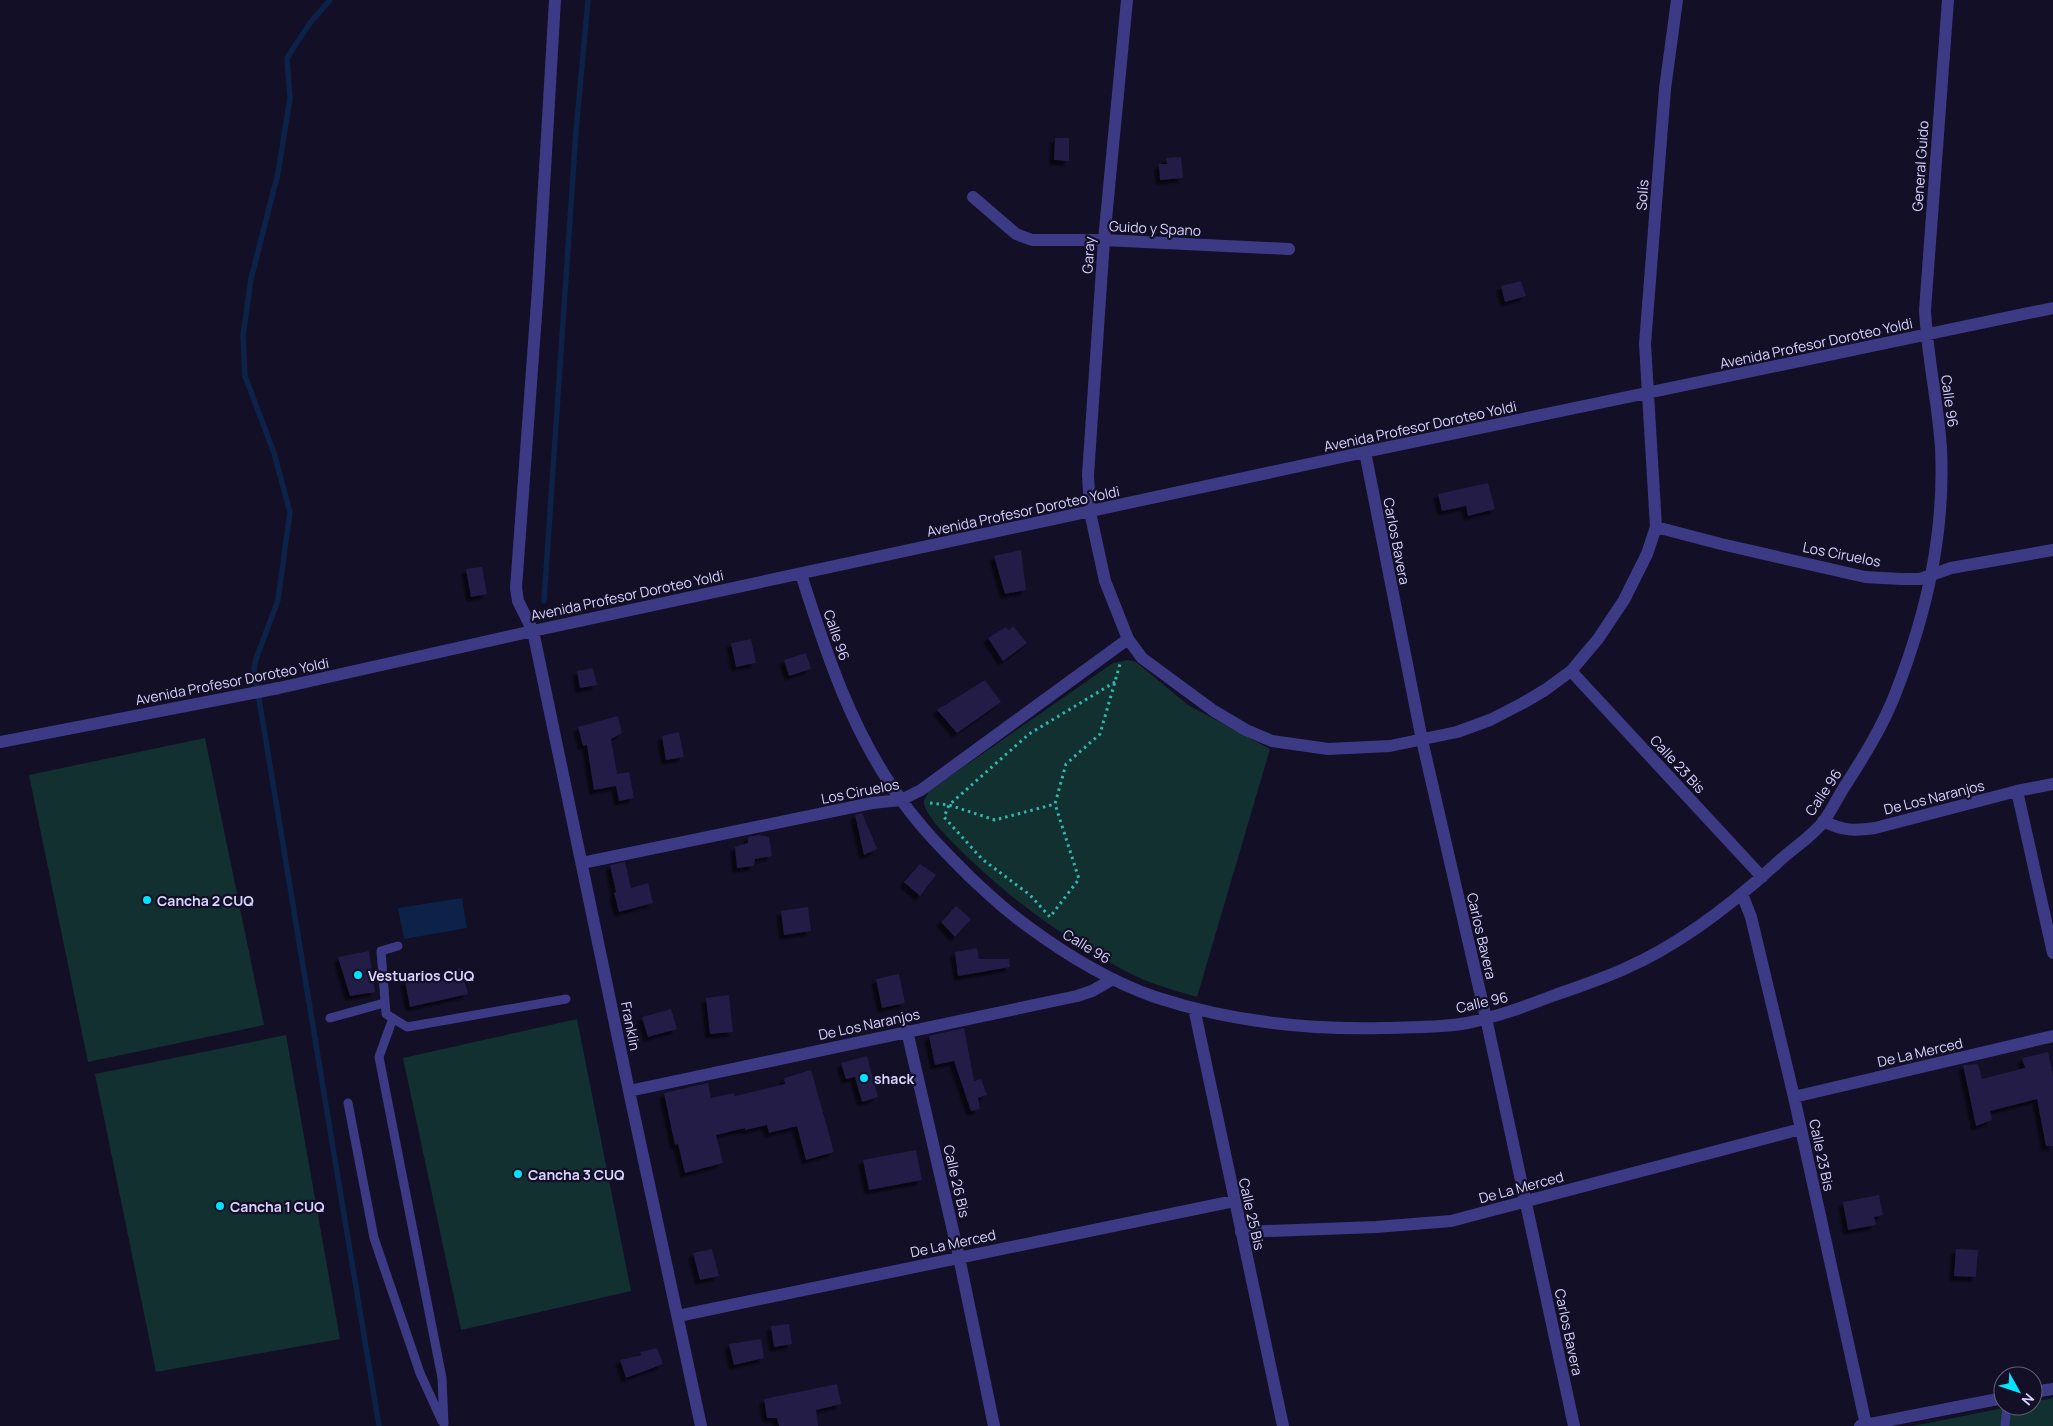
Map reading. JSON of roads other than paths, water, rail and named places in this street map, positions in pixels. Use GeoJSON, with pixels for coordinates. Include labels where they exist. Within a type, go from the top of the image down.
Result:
{"type":"FeatureCollection","features":[{"type":"Feature","properties":{"kind":"street","name":"Franklin"},"geometry":{"type":"LineString","coordinates":[[555,0],[538,288],[516,588],[518,601],[533,630],[701,1426]]}},
{"type":"Feature","properties":{"kind":"street","name":"Garay"},"geometry":{"type":"LineString","coordinates":[[1127,0],[1104,240],[1088,475],[1090,512],[1105,581],[1124,643],[1176,685],[1214,711],[1272,741],[1328,749],[1372,748],[1422,740],[1457,732],[1490,720],[1523,703],[1571,671],[1598,639],[1624,600],[1647,554],[1656,527]]}},
{"type":"Feature","properties":{"kind":"street","name":"Solís"},"geometry":{"type":"LineString","coordinates":[[1656,527],[1645,344],[1665,89],[1677,0]]}},
{"type":"Feature","properties":{"kind":"street","name":"General Guido"},"geometry":{"type":"LineString","coordinates":[[1926,334],[1925,310],[1948,0]]}},
{"type":"Feature","properties":{"kind":"street","name":"Guido y Spano"},"geometry":{"type":"LineString","coordinates":[[973,197],[1016,234],[1032,240],[1104,240],[1289,249]]}},
{"type":"Feature","properties":{"kind":"street","name":"Avenida Profesor Doroteo Yoldi"},"geometry":{"type":"LineString","coordinates":[[0,742],[279,688],[533,630],[1365,452],[2053,308]]}},
{"type":"Feature","properties":{"kind":"street","name":"Calle 96"},"geometry":{"type":"LineString","coordinates":[[801,574],[840,688],[872,754],[901,800],[926,830],[991,897],[1038,934],[1068,954],[1112,979],[1152,996],[1194,1008],[1269,1022],[1360,1029],[1461,1024],[1507,1013],[1625,969],[1664,949],[1742,894],[1810,835],[1823,821],[1867,751],[1895,696],[1915,640],[1936,556],[1941,505],[1941,461],[1926,334]]}},
{"type":"Feature","properties":{"kind":"street","name":"Carlos Bavera"},"geometry":{"type":"LineString","coordinates":[[1365,452],[1422,740],[1486,1018],[1574,1426]]}},
{"type":"Feature","properties":{"kind":"street","name":"Los Ciruelos"},"geometry":{"type":"LineString","coordinates":[[1656,527],[1865,577],[1920,579],[1950,568],[2053,550]]}},
{"type":"Feature","properties":{"kind":"street","name":"Los Ciruelos"},"geometry":{"type":"LineString","coordinates":[[582,863],[872,803],[901,800],[922,790],[1124,643]]}},
{"type":"Feature","properties":{"kind":"street","name":"Calle 23 Bis"},"geometry":{"type":"LineString","coordinates":[[1571,671],[1762,877]]}},
{"type":"Feature","properties":{"kind":"street","name":"De Los Naranjos"},"geometry":{"type":"LineString","coordinates":[[1823,821],[1838,828],[1852,831],[1875,828],[2053,784]]}},
{"type":"Feature","properties":{"kind":"street"},"geometry":{"type":"LineString","coordinates":[[2017,792],[2053,953]]}},
{"type":"Feature","properties":{"kind":"street","name":"Calle 23 Bis"},"geometry":{"type":"LineString","coordinates":[[1742,894],[1751,917],[1794,1097],[1863,1425]]}},
{"type":"Feature","properties":{"kind":"street","name":"De Los Naranjos"},"geometry":{"type":"LineString","coordinates":[[629,1091],[1077,996],[1092,991],[1112,979]]}},
{"type":"Feature","properties":{"kind":"street","name":"Calle 25 Bis"},"geometry":{"type":"LineString","coordinates":[[1194,1008],[1283,1426]]}},
{"type":"Feature","properties":{"kind":"street","name":"Calle 26 Bis"},"geometry":{"type":"LineString","coordinates":[[907,1031],[959,1257],[994,1426]]}},
{"type":"Feature","properties":{"kind":"street","name":"De La Merced"},"geometry":{"type":"LineString","coordinates":[[1794,1097],[2053,1036]]}},
{"type":"Feature","properties":{"kind":"street","name":"De La Merced"},"geometry":{"type":"LineString","coordinates":[[1241,1232],[1376,1227],[1451,1221],[1801,1129]]}},
{"type":"Feature","properties":{"kind":"street","name":"De La Merced"},"geometry":{"type":"LineString","coordinates":[[678,1316],[1234,1201]]}},
{"type":"Feature","properties":{"kind":"street"},"geometry":{"type":"LineString","coordinates":[[1863,1425],[1993,1400]]}},
{"type":"Feature","properties":{"kind":"lane"},"geometry":{"type":"LineString","coordinates":[[398,946],[381,951],[384,1003],[386,1014],[407,1027],[566,999]]}},
{"type":"Feature","properties":{"kind":"lane"},"geometry":{"type":"LineString","coordinates":[[330,1018],[384,1003]]}},
{"type":"Feature","properties":{"kind":"lane"},"geometry":{"type":"LineString","coordinates":[[393,1018],[380,1058],[442,1378],[444,1425]]}},
{"type":"Feature","properties":{"kind":"lane"},"geometry":{"type":"LineString","coordinates":[[348,1103],[374,1238],[420,1373],[444,1425]]}},
{"type":"Feature","properties":{"kind":"water"},"geometry":{"type":"Polygon","coordinates":[[[462,898],[467,928],[404,939],[398,908],[462,898]]]}},
{"type":"Feature","properties":{"kind":"waterway"},"geometry":{"type":"LineString","coordinates":[[330,0],[310,23],[287,58],[290,98],[278,173],[251,279],[243,336],[245,376],[274,453],[290,512],[278,600],[254,669],[379,1426]]}},
{"type":"Feature","properties":{"kind":"waterway"},"geometry":{"type":"LineString","coordinates":[[544,601],[576,131],[588,0]]}},
{"type":"Feature","properties":{"kind":"place","name":"Cancha 2 CUQ"},"geometry":{"type":"Point","coordinates":[147,900]}},
{"type":"Feature","properties":{"kind":"place","name":"Vestuarios CUQ"},"geometry":{"type":"Point","coordinates":[358,975]}},
{"type":"Feature","properties":{"kind":"place","name":"shack"},"geometry":{"type":"Point","coordinates":[864,1078]}},
{"type":"Feature","properties":{"kind":"place","name":"Cancha 3 CUQ"},"geometry":{"type":"Point","coordinates":[518,1174]}},
{"type":"Feature","properties":{"kind":"place","name":"Cancha 1 CUQ"},"geometry":{"type":"Point","coordinates":[220,1206]}}]}
